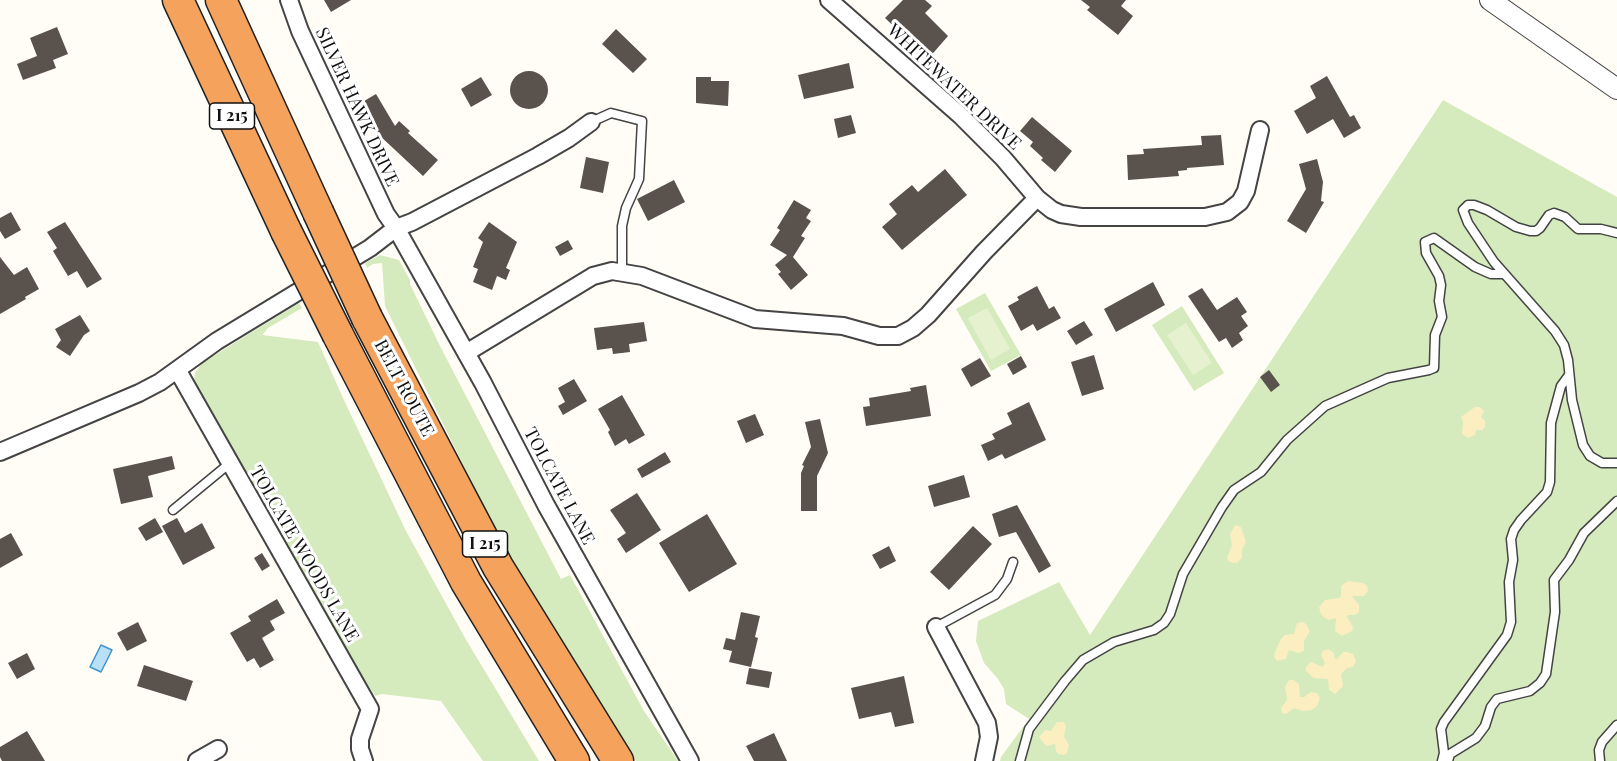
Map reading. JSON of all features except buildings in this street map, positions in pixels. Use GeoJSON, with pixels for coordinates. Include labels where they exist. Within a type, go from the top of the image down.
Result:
{"type":"FeatureCollection","features":[{"type":"Feature","properties":{"kind":"highway","name":"BELT ROUTE"},"geometry":{"type":"LineString","coordinates":[[178,0],[286,231],[466,582],[574,761]]}},
{"type":"Feature","properties":{"kind":"highway","name":"BELT ROUTE"},"geometry":{"type":"LineString","coordinates":[[221,0],[368,318],[498,567],[618,761]]}},
{"type":"Feature","properties":{"kind":"street","name":"SILVER HAWK DRIVE"},"geometry":{"type":"LineString","coordinates":[[289,0],[300,31],[386,214],[396,228]]}},
{"type":"Feature","properties":{"kind":"street","name":"WHITEWATER DRIVE"},"geometry":{"type":"LineString","coordinates":[[829,0],[961,116],[1003,158],[1037,198],[1052,210],[1081,217],[1205,217],[1220,214],[1234,207],[1246,191],[1260,130]]}},
{"type":"Feature","properties":{"kind":"street"},"geometry":{"type":"LineString","coordinates":[[1490,0],[1617,89]]}},
{"type":"Feature","properties":{"kind":"street"},"geometry":{"type":"LineString","coordinates":[[0,452],[139,393],[178,371],[217,341],[370,248],[396,228],[412,222],[538,156],[591,122]]}},
{"type":"Feature","properties":{"kind":"street"},"geometry":{"type":"LineString","coordinates":[[466,353],[593,276],[622,271],[642,276],[755,319],[843,326],[879,336],[898,336],[913,328],[928,315],[984,252],[1037,198]]}},
{"type":"Feature","properties":{"kind":"street","name":"TOLCATE LANE"},"geometry":{"type":"LineString","coordinates":[[396,228],[466,353],[546,505],[690,761]]}},
{"type":"Feature","properties":{"kind":"street","name":"TOLCATE WOODS LANE"},"geometry":{"type":"LineString","coordinates":[[178,371],[370,709],[360,739],[364,761]]}},
{"type":"Feature","properties":{"kind":"street"},"geometry":{"type":"LineString","coordinates":[[936,627],[987,723],[988,737],[984,761]]}},
{"type":"Feature","properties":{"kind":"street"},"geometry":{"type":"LineString","coordinates":[[197,761],[218,749]]}},
{"type":"Feature","properties":{"kind":"lane"},"geometry":{"type":"LineString","coordinates":[[591,122],[612,113],[642,121],[639,180],[626,208],[622,226],[622,271]]}},
{"type":"Feature","properties":{"kind":"lane"},"geometry":{"type":"LineString","coordinates":[[1617,233],[1602,229],[1578,229],[1565,217],[1554,213],[1549,215],[1540,228],[1530,231],[1516,227],[1474,205],[1465,207],[1464,214],[1468,223],[1504,274],[1555,331],[1564,345],[1574,411],[1583,445],[1590,456],[1602,463],[1617,463]]}},
{"type":"Feature","properties":{"kind":"lane"},"geometry":{"type":"LineString","coordinates":[[1020,761],[1029,729],[1083,660],[1114,642],[1154,630],[1164,623],[1170,614],[1183,574],[1234,490],[1261,472],[1296,432],[1325,406],[1388,378],[1434,368],[1435,335],[1442,317],[1439,302],[1442,285],[1426,254],[1425,242],[1434,238],[1475,267],[1491,274],[1504,274]]}},
{"type":"Feature","properties":{"kind":"lane"},"geometry":{"type":"LineString","coordinates":[[1442,761],[1444,753],[1441,729],[1444,722],[1507,635],[1511,622],[1509,582],[1512,566],[1511,539],[1521,520],[1547,492],[1550,482],[1551,423],[1561,386],[1569,375]]}},
{"type":"Feature","properties":{"kind":"lane"},"geometry":{"type":"LineString","coordinates":[[173,510],[230,463]]}},
{"type":"Feature","properties":{"kind":"lane"},"geometry":{"type":"LineString","coordinates":[[1448,761],[1450,754],[1476,738],[1485,726],[1491,706],[1497,699],[1530,691],[1546,674],[1555,612],[1554,580],[1569,560],[1584,533],[1617,501]]}},
{"type":"Feature","properties":{"kind":"lane"},"geometry":{"type":"LineString","coordinates":[[936,627],[995,594],[1007,579],[1013,562]]}},
{"type":"Feature","properties":{"kind":"lane"},"geometry":{"type":"LineString","coordinates":[[1599,761],[1602,742],[1617,724]]}},
{"type":"Feature","properties":{"kind":"green space"},"geometry":{"type":"Polygon","coordinates":[[[1443,100],[1617,197],[1617,761],[1000,761],[1029,719],[1006,704],[1004,689],[984,663],[976,641],[978,621],[1059,582],[1090,635],[1443,100]]]}},
{"type":"Feature","properties":{"kind":"green space"},"geometry":{"type":"Polygon","coordinates":[[[380,255],[399,260],[440,346],[561,579],[570,575],[644,711],[678,761],[636,761],[515,570],[385,306],[382,263],[373,264],[367,268],[365,263],[380,255]]]}},
{"type":"Feature","properties":{"kind":"green space"},"geometry":{"type":"Polygon","coordinates":[[[985,293],[1021,355],[991,371],[956,309],[985,293]]]}},
{"type":"Feature","properties":{"kind":"green space"},"geometry":{"type":"Polygon","coordinates":[[[299,303],[302,308],[268,328],[262,335],[318,342],[406,531],[465,638],[539,761],[483,761],[441,701],[382,694],[375,696],[335,635],[197,388],[194,380],[195,373],[202,363],[299,303]]]}},
{"type":"Feature","properties":{"kind":"green space"},"geometry":{"type":"Polygon","coordinates":[[[1182,306],[1224,373],[1194,391],[1152,325],[1182,306]]]}},
{"type":"Feature","properties":{"kind":"green space"},"geometry":{"type":"Polygon","coordinates":[[[987,308],[1010,349],[991,360],[968,318],[987,308]]]}},
{"type":"Feature","properties":{"kind":"green space"},"geometry":{"type":"Polygon","coordinates":[[[1186,323],[1212,363],[1193,375],[1167,335],[1186,323]]]}},
{"type":"Feature","properties":{"kind":"sand"},"geometry":{"type":"Polygon","coordinates":[[[1475,407],[1480,407],[1484,411],[1481,417],[1485,421],[1485,427],[1482,430],[1476,430],[1475,435],[1468,438],[1462,434],[1461,417],[1475,407]]]}},
{"type":"Feature","properties":{"kind":"sand"},"geometry":{"type":"Polygon","coordinates":[[[1235,525],[1241,527],[1246,542],[1242,550],[1242,558],[1237,563],[1229,562],[1227,558],[1232,545],[1230,534],[1235,525]]]}},
{"type":"Feature","properties":{"kind":"sand"},"geometry":{"type":"Polygon","coordinates":[[[1348,581],[1363,583],[1367,586],[1368,591],[1364,596],[1352,596],[1359,605],[1359,612],[1355,615],[1348,615],[1353,627],[1352,631],[1342,636],[1335,631],[1336,618],[1329,620],[1325,618],[1319,607],[1325,600],[1339,598],[1341,586],[1348,581]]]}},
{"type":"Feature","properties":{"kind":"sand"},"geometry":{"type":"Polygon","coordinates":[[[1303,622],[1310,631],[1304,641],[1304,651],[1298,653],[1289,650],[1286,659],[1277,661],[1274,657],[1281,639],[1285,635],[1294,634],[1297,623],[1303,622]]]}},
{"type":"Feature","properties":{"kind":"sand"},"geometry":{"type":"Polygon","coordinates":[[[1328,649],[1333,652],[1336,660],[1343,652],[1347,652],[1353,654],[1356,661],[1353,667],[1347,668],[1341,674],[1343,686],[1335,694],[1329,690],[1328,679],[1314,678],[1306,671],[1306,667],[1311,662],[1323,667],[1325,663],[1321,655],[1328,649]]]}},
{"type":"Feature","properties":{"kind":"sand"},"geometry":{"type":"Polygon","coordinates":[[[1289,680],[1299,684],[1300,697],[1311,692],[1317,693],[1320,698],[1317,706],[1312,710],[1303,711],[1294,708],[1286,714],[1282,713],[1281,708],[1287,700],[1285,687],[1289,680]]]}},
{"type":"Feature","properties":{"kind":"sand"},"geometry":{"type":"Polygon","coordinates":[[[1057,722],[1064,722],[1066,726],[1064,736],[1069,745],[1064,755],[1058,754],[1055,744],[1046,746],[1039,737],[1045,730],[1051,731],[1057,722]]]}},
{"type":"Feature","properties":{"kind":"water"},"geometry":{"type":"Polygon","coordinates":[[[101,645],[112,650],[101,672],[90,667],[101,645]]]}}]}
